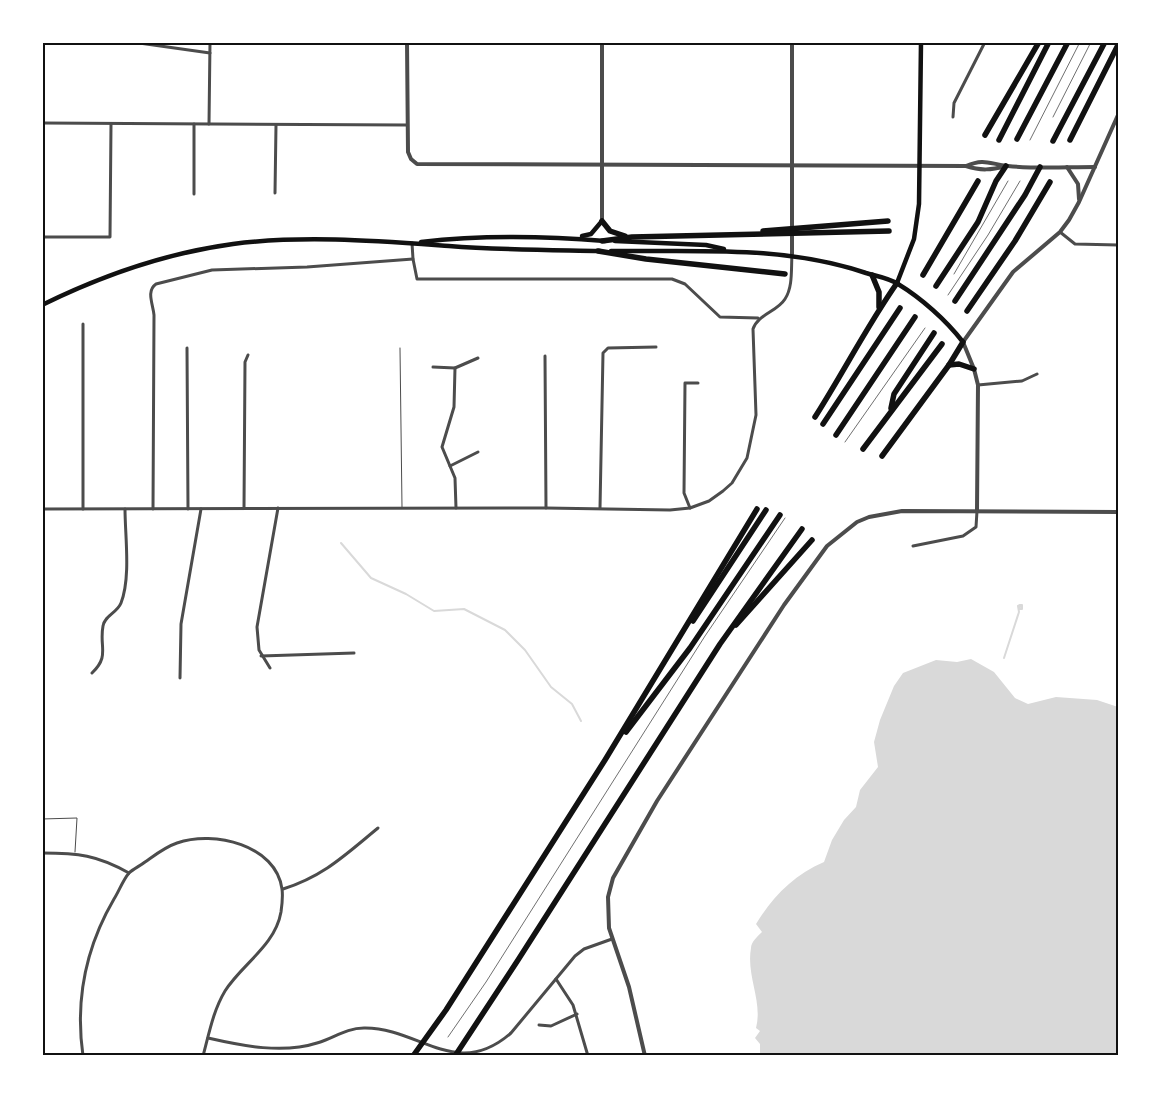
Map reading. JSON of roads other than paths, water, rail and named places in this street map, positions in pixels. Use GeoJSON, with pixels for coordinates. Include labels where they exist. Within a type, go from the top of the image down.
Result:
{"type":"FeatureCollection","features":[{"type":"Feature","properties":{"kind":"highway"},"geometry":{"type":"LineString","coordinates":[[985,135],[1039,42]]}},
{"type":"Feature","properties":{"kind":"highway"},"geometry":{"type":"LineString","coordinates":[[999,140],[1049,42]]}},
{"type":"Feature","properties":{"kind":"highway"},"geometry":{"type":"LineString","coordinates":[[1017,139],[1068,42]]}},
{"type":"Feature","properties":{"kind":"highway"},"geometry":{"type":"LineString","coordinates":[[1053,141],[1105,42]]}},
{"type":"Feature","properties":{"kind":"highway"},"geometry":{"type":"LineString","coordinates":[[1070,140],[1118,45]]}},
{"type":"Feature","properties":{"kind":"highway"},"geometry":{"type":"LineString","coordinates":[[936,286],[978,222],[996,181],[1006,166]]}},
{"type":"Feature","properties":{"kind":"highway"},"geometry":{"type":"LineString","coordinates":[[955,301],[1025,195],[1040,167]]}},
{"type":"Feature","properties":{"kind":"highway"},"geometry":{"type":"LineString","coordinates":[[923,275],[978,181]]}},
{"type":"Feature","properties":{"kind":"highway"},"geometry":{"type":"LineString","coordinates":[[967,311],[1015,241],[1050,182]]}},
{"type":"Feature","properties":{"kind":"highway"},"geometry":{"type":"LineString","coordinates":[[602,221],[617,235],[632,238]]}},
{"type":"Feature","properties":{"kind":"highway"},"geometry":{"type":"LineString","coordinates":[[721,236],[888,221]]}},
{"type":"Feature","properties":{"kind":"highway"},"geometry":{"type":"LineString","coordinates":[[602,240],[888,231]]}},
{"type":"Feature","properties":{"kind":"highway"},"geometry":{"type":"LineString","coordinates":[[598,251],[646,259],[786,274]]}},
{"type":"Feature","properties":{"kind":"highway"},"geometry":{"type":"LineString","coordinates":[[872,275],[879,292],[878,309]]}},
{"type":"Feature","properties":{"kind":"highway"},"geometry":{"type":"LineString","coordinates":[[815,417],[856,351],[878,309],[896,283]]}},
{"type":"Feature","properties":{"kind":"highway"},"geometry":{"type":"LineString","coordinates":[[823,424],[900,308]]}},
{"type":"Feature","properties":{"kind":"highway"},"geometry":{"type":"LineString","coordinates":[[836,434],[915,317]]}},
{"type":"Feature","properties":{"kind":"highway"},"geometry":{"type":"LineString","coordinates":[[890,410],[894,394],[934,333]]}},
{"type":"Feature","properties":{"kind":"highway"},"geometry":{"type":"LineString","coordinates":[[882,456],[949,365],[963,342]]}},
{"type":"Feature","properties":{"kind":"highway"},"geometry":{"type":"LineString","coordinates":[[863,449],[890,410],[942,344]]}},
{"type":"Feature","properties":{"kind":"highway"},"geometry":{"type":"LineString","coordinates":[[949,365],[958,364],[974,370]]}},
{"type":"Feature","properties":{"kind":"highway"},"geometry":{"type":"LineString","coordinates":[[413,1056],[446,1010],[605,760],[757,508]]}},
{"type":"Feature","properties":{"kind":"highway"},"geometry":{"type":"LineString","coordinates":[[666,660],[766,510]]}},
{"type":"Feature","properties":{"kind":"highway"},"geometry":{"type":"LineString","coordinates":[[605,760],[690,648],[780,515]]}},
{"type":"Feature","properties":{"kind":"highway"},"geometry":{"type":"LineString","coordinates":[[454,1056],[514,967],[720,644],[802,529]]}},
{"type":"Feature","properties":{"kind":"highway"},"geometry":{"type":"LineString","coordinates":[[720,644],[812,540]]}},
{"type":"Feature","properties":{"kind":"main road"},"geometry":{"type":"LineString","coordinates":[[896,283],[916,231],[921,166],[921,42]]}},
{"type":"Feature","properties":{"kind":"main road"},"geometry":{"type":"LineString","coordinates":[[579,237],[591,234],[602,221]]}},
{"type":"Feature","properties":{"kind":"main road"},"geometry":{"type":"LineString","coordinates":[[412,243],[458,237],[579,237],[602,240],[706,245],[729,250]]}},
{"type":"Feature","properties":{"kind":"main road"},"geometry":{"type":"LineString","coordinates":[[42,305],[80,287],[149,262],[233,244],[298,240],[598,251],[729,250],[792,254],[841,264],[896,283],[938,316],[963,342]]}},
{"type":"Feature","properties":{"kind":"street"},"geometry":{"type":"LineString","coordinates":[[132,42],[210,53]]}},
{"type":"Feature","properties":{"kind":"street"},"geometry":{"type":"LineString","coordinates":[[209,124],[210,42]]}},
{"type":"Feature","properties":{"kind":"street"},"geometry":{"type":"LineString","coordinates":[[407,42],[406,125],[408,152],[414,162],[426,165],[966,166],[977,170],[990,170],[1006,166]]}},
{"type":"Feature","properties":{"kind":"street"},"geometry":{"type":"LineString","coordinates":[[602,42],[602,221]]}},
{"type":"Feature","properties":{"kind":"street"},"geometry":{"type":"LineString","coordinates":[[42,509],[600,508],[670,510],[690,508],[709,501],[724,491],[742,469],[755,426],[756,351],[753,335],[755,324],[759,318],[778,307],[785,299],[790,284],[792,254],[792,42]]}},
{"type":"Feature","properties":{"kind":"street"},"geometry":{"type":"LineString","coordinates":[[952,117],[954,103],[985,42]]}},
{"type":"Feature","properties":{"kind":"street"},"geometry":{"type":"LineString","coordinates":[[914,546],[964,536],[976,527],[978,384],[963,342],[1013,272],[1060,232],[1079,202],[1118,115]]}},
{"type":"Feature","properties":{"kind":"street"},"geometry":{"type":"LineString","coordinates":[[42,123],[406,125]]}},
{"type":"Feature","properties":{"kind":"street"},"geometry":{"type":"LineString","coordinates":[[42,238],[110,237],[111,124]]}},
{"type":"Feature","properties":{"kind":"street"},"geometry":{"type":"LineString","coordinates":[[194,124],[194,194]]}},
{"type":"Feature","properties":{"kind":"street"},"geometry":{"type":"LineString","coordinates":[[275,193],[276,125]]}},
{"type":"Feature","properties":{"kind":"street"},"geometry":{"type":"LineString","coordinates":[[966,166],[978,161],[989,161],[1006,166],[1094,167]]}},
{"type":"Feature","properties":{"kind":"street"},"geometry":{"type":"LineString","coordinates":[[1067,167],[1078,184],[1079,202]]}},
{"type":"Feature","properties":{"kind":"street"},"geometry":{"type":"LineString","coordinates":[[1060,232],[1075,244],[1118,245]]}},
{"type":"Feature","properties":{"kind":"street"},"geometry":{"type":"LineString","coordinates":[[412,243],[412,259],[418,279],[672,279],[685,284],[720,317],[759,318]]}},
{"type":"Feature","properties":{"kind":"street"},"geometry":{"type":"LineString","coordinates":[[153,509],[154,315],[149,292],[156,284],[212,270],[307,267],[412,259]]}},
{"type":"Feature","properties":{"kind":"street"},"geometry":{"type":"LineString","coordinates":[[83,324],[84,509]]}},
{"type":"Feature","properties":{"kind":"street"},"geometry":{"type":"LineString","coordinates":[[187,348],[188,509]]}},
{"type":"Feature","properties":{"kind":"street"},"geometry":{"type":"LineString","coordinates":[[600,508],[603,353],[608,348],[656,348]]}},
{"type":"Feature","properties":{"kind":"street"},"geometry":{"type":"LineString","coordinates":[[244,508],[245,362],[248,355]]}},
{"type":"Feature","properties":{"kind":"street"},"geometry":{"type":"LineString","coordinates":[[545,356],[546,508]]}},
{"type":"Feature","properties":{"kind":"street"},"geometry":{"type":"LineString","coordinates":[[433,367],[455,368],[478,358]]}},
{"type":"Feature","properties":{"kind":"street"},"geometry":{"type":"LineString","coordinates":[[455,368],[454,407],[442,447],[456,484],[456,508]]}},
{"type":"Feature","properties":{"kind":"street"},"geometry":{"type":"LineString","coordinates":[[978,384],[1022,382],[1037,374]]}},
{"type":"Feature","properties":{"kind":"street"},"geometry":{"type":"LineString","coordinates":[[690,508],[684,493],[684,383],[698,382]]}},
{"type":"Feature","properties":{"kind":"street"},"geometry":{"type":"LineString","coordinates":[[450,466],[478,452]]}},
{"type":"Feature","properties":{"kind":"street"},"geometry":{"type":"LineString","coordinates":[[270,668],[261,656],[257,627],[278,508]]}},
{"type":"Feature","properties":{"kind":"street"},"geometry":{"type":"LineString","coordinates":[[92,673],[101,664],[103,656],[102,628],[105,619],[121,605],[124,589],[125,509]]}},
{"type":"Feature","properties":{"kind":"street"},"geometry":{"type":"LineString","coordinates":[[180,678],[181,624],[201,509]]}},
{"type":"Feature","properties":{"kind":"street"},"geometry":{"type":"LineString","coordinates":[[645,1056],[629,987],[612,939],[608,915],[608,898],[612,878],[624,855],[780,611],[815,562],[837,536],[857,522],[869,517],[902,511],[1118,512]]}},
{"type":"Feature","properties":{"kind":"street"},"geometry":{"type":"LineString","coordinates":[[261,656],[354,653]]}},
{"type":"Feature","properties":{"kind":"street"},"geometry":{"type":"LineString","coordinates":[[283,890],[308,881],[325,870],[378,828]]}},
{"type":"Feature","properties":{"kind":"street"},"geometry":{"type":"LineString","coordinates":[[83,1056],[81,1001],[88,961],[99,926],[129,873],[161,851],[178,843],[200,839],[227,841],[261,854],[276,870],[283,890],[280,914],[273,933],[225,991],[217,1006],[202,1056]]}},
{"type":"Feature","properties":{"kind":"street"},"geometry":{"type":"LineString","coordinates":[[42,853],[75,853],[106,860],[129,873]]}},
{"type":"Feature","properties":{"kind":"street"},"geometry":{"type":"LineString","coordinates":[[208,1038],[248,1046],[301,1047],[319,1043],[346,1030],[364,1028],[384,1030],[449,1052],[471,1053],[489,1048],[504,1039],[580,952],[612,939]]}},
{"type":"Feature","properties":{"kind":"street"},"geometry":{"type":"LineString","coordinates":[[556,979],[569,995],[577,1014],[588,1056]]}},
{"type":"Feature","properties":{"kind":"street"},"geometry":{"type":"LineString","coordinates":[[539,1025],[551,1026],[577,1014]]}},
{"type":"Feature","properties":{"kind":"lane"},"geometry":{"type":"LineString","coordinates":[[400,348],[402,508]]}},
{"type":"Feature","properties":{"kind":"lane"},"geometry":{"type":"LineString","coordinates":[[42,819],[77,818],[75,853]]}},
{"type":"Feature","properties":{"kind":"waterway"},"geometry":{"type":"LineString","coordinates":[[341,543],[371,578],[406,594],[434,611],[464,609],[505,630],[525,650],[551,687],[572,704],[581,721]]}},
{"type":"Feature","properties":{"kind":"waterway"},"geometry":{"type":"LineString","coordinates":[[1004,658],[1019,612],[1018,606],[1020,605],[1022,605],[1022,609],[1019,609],[1021,605],[1020,607]]}},
{"type":"Feature","properties":{"kind":"tram line"},"geometry":{"type":"LineString","coordinates":[[1030,140],[1080,42]]}},
{"type":"Feature","properties":{"kind":"tram line"},"geometry":{"type":"LineString","coordinates":[[1053,117],[1091,42]]}},
{"type":"Feature","properties":{"kind":"tram line"},"geometry":{"type":"LineString","coordinates":[[954,274],[1008,181]]}},
{"type":"Feature","properties":{"kind":"tram line"},"geometry":{"type":"LineString","coordinates":[[948,295],[988,235],[1020,181]]}},
{"type":"Feature","properties":{"kind":"tram line"},"geometry":{"type":"LineString","coordinates":[[845,442],[925,328]]}},
{"type":"Feature","properties":{"kind":"tram line"},"geometry":{"type":"LineString","coordinates":[[448,1037],[486,982],[705,636],[785,518]]}}]}
